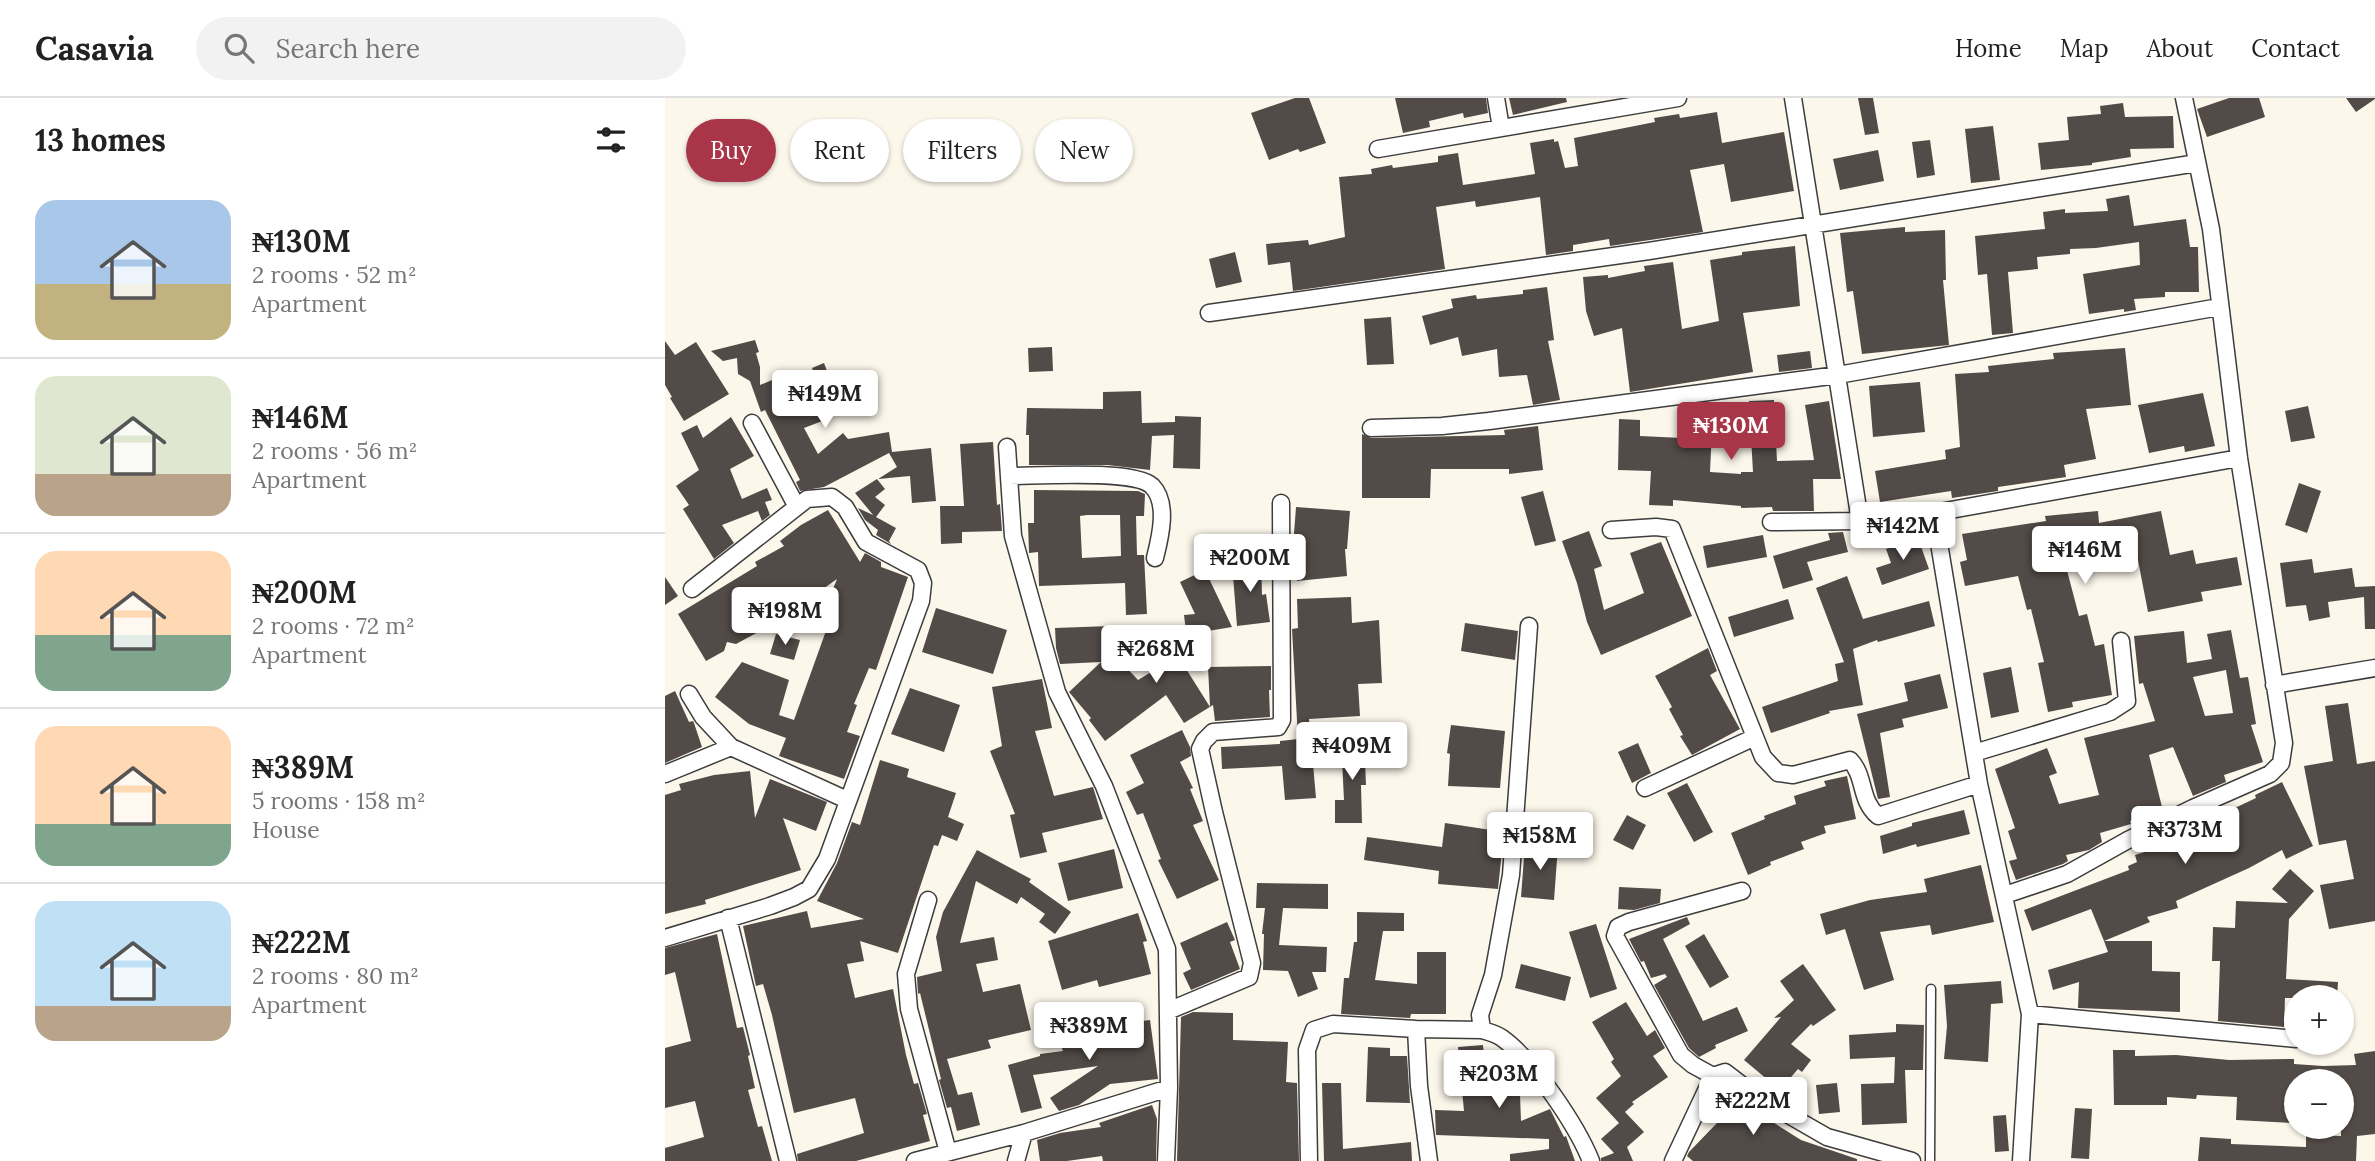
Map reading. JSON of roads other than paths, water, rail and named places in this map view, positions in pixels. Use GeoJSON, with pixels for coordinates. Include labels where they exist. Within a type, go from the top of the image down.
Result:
{"type":"FeatureCollection","features":[{"type":"Feature","properties":{"kind":"street"},"geometry":{"type":"LineString","coordinates":[[1496,98],[1501,128]]}},
{"type":"Feature","properties":{"kind":"street"},"geometry":{"type":"LineString","coordinates":[[1378,149],[1644,101],[1678,98]]}},
{"type":"Feature","properties":{"kind":"street"},"geometry":{"type":"LineString","coordinates":[[1793,98],[1860,521]]}},
{"type":"Feature","properties":{"kind":"street"},"geometry":{"type":"LineString","coordinates":[[2005,895],[2067,874],[2127,839],[2270,774],[2281,763],[2284,743],[2239,458],[2211,229],[2184,98]]}},
{"type":"Feature","properties":{"kind":"street"},"geometry":{"type":"LineString","coordinates":[[1209,313],[1635,253],[2197,163]]}},
{"type":"Feature","properties":{"kind":"street"},"geometry":{"type":"LineString","coordinates":[[1371,428],[1442,426],[1489,421],[1838,375],[2219,307]]}},
{"type":"Feature","properties":{"kind":"street"},"geometry":{"type":"LineString","coordinates":[[752,423],[797,506]]}},
{"type":"Feature","properties":{"kind":"street"},"geometry":{"type":"LineString","coordinates":[[1007,447],[1013,536],[1057,692],[1104,786],[1167,949],[1169,1088],[1166,1161]]}},
{"type":"Feature","properties":{"kind":"street"},"geometry":{"type":"LineString","coordinates":[[1771,522],[1860,521],[1934,513],[2239,458]]}},
{"type":"Feature","properties":{"kind":"street"},"geometry":{"type":"LineString","coordinates":[[1009,476],[1097,475],[1142,479],[1154,487],[1161,503],[1160,534],[1155,558]]}},
{"type":"Feature","properties":{"kind":"street"},"geometry":{"type":"LineString","coordinates":[[665,938],[770,906],[809,889],[827,859],[921,600],[923,583],[918,570],[866,542],[845,507],[832,496],[807,499],[692,589]]}},
{"type":"Feature","properties":{"kind":"street"},"geometry":{"type":"LineString","coordinates":[[1168,1011],[1249,977],[1252,963],[1200,749],[1213,732],[1278,727],[1282,720],[1281,503]]}},
{"type":"Feature","properties":{"kind":"street"},"geometry":{"type":"LineString","coordinates":[[1934,513],[1979,784],[2030,1014],[2021,1161]]}},
{"type":"Feature","properties":{"kind":"street"},"geometry":{"type":"LineString","coordinates":[[1611,530],[1656,527],[1672,529],[1763,757],[1777,773],[1793,775],[1850,760],[1856,766],[1869,809],[1878,816],[1979,784]]}},
{"type":"Feature","properties":{"kind":"street"},"geometry":{"type":"LineString","coordinates":[[1482,1030],[1480,1015],[1493,975],[1511,875],[1529,626]]}},
{"type":"Feature","properties":{"kind":"street"},"geometry":{"type":"LineString","coordinates":[[1974,753],[2110,712],[2127,701],[2121,641]]}},
{"type":"Feature","properties":{"kind":"street"},"geometry":{"type":"LineString","coordinates":[[2274,685],[2375,668]]}},
{"type":"Feature","properties":{"kind":"street"},"geometry":{"type":"LineString","coordinates":[[689,694],[703,717],[731,747],[847,800]]}},
{"type":"Feature","properties":{"kind":"street"},"geometry":{"type":"LineString","coordinates":[[1645,788],[1755,737]]}},
{"type":"Feature","properties":{"kind":"street"},"geometry":{"type":"LineString","coordinates":[[665,774],[731,747]]}},
{"type":"Feature","properties":{"kind":"street"},"geometry":{"type":"LineString","coordinates":[[1713,1076],[1681,1055],[1615,936],[1618,927],[1629,922],[1742,891]]}},
{"type":"Feature","properties":{"kind":"street"},"geometry":{"type":"LineString","coordinates":[[928,900],[906,974],[909,1009],[948,1152]]}},
{"type":"Feature","properties":{"kind":"street"},"geometry":{"type":"LineString","coordinates":[[728,918],[788,1161]]}},
{"type":"Feature","properties":{"kind":"street"},"geometry":{"type":"LineString","coordinates":[[2030,1014],[2284,1039]]}},
{"type":"Feature","properties":{"kind":"street"},"geometry":{"type":"LineString","coordinates":[[1309,1161],[1307,1051],[1314,1030],[1333,1024],[1482,1030],[1501,1037],[1529,1063],[1582,1138],[1591,1161]]}},
{"type":"Feature","properties":{"kind":"street"},"geometry":{"type":"LineString","coordinates":[[1416,1029],[1419,1086],[1429,1161]]}},
{"type":"Feature","properties":{"kind":"street"},"geometry":{"type":"LineString","coordinates":[[1672,1161],[1713,1076],[1725,1072],[1759,1098],[1827,1137],[1912,1161]]}},
{"type":"Feature","properties":{"kind":"street"},"geometry":{"type":"LineString","coordinates":[[915,1161],[1024,1133],[1169,1088]]}},
{"type":"Feature","properties":{"kind":"street"},"geometry":{"type":"LineString","coordinates":[[1016,1161],[1024,1133]]}},
{"type":"Feature","properties":{"kind":"lane"},"geometry":{"type":"LineString","coordinates":[[1930,1161],[1931,989]]}}]}
